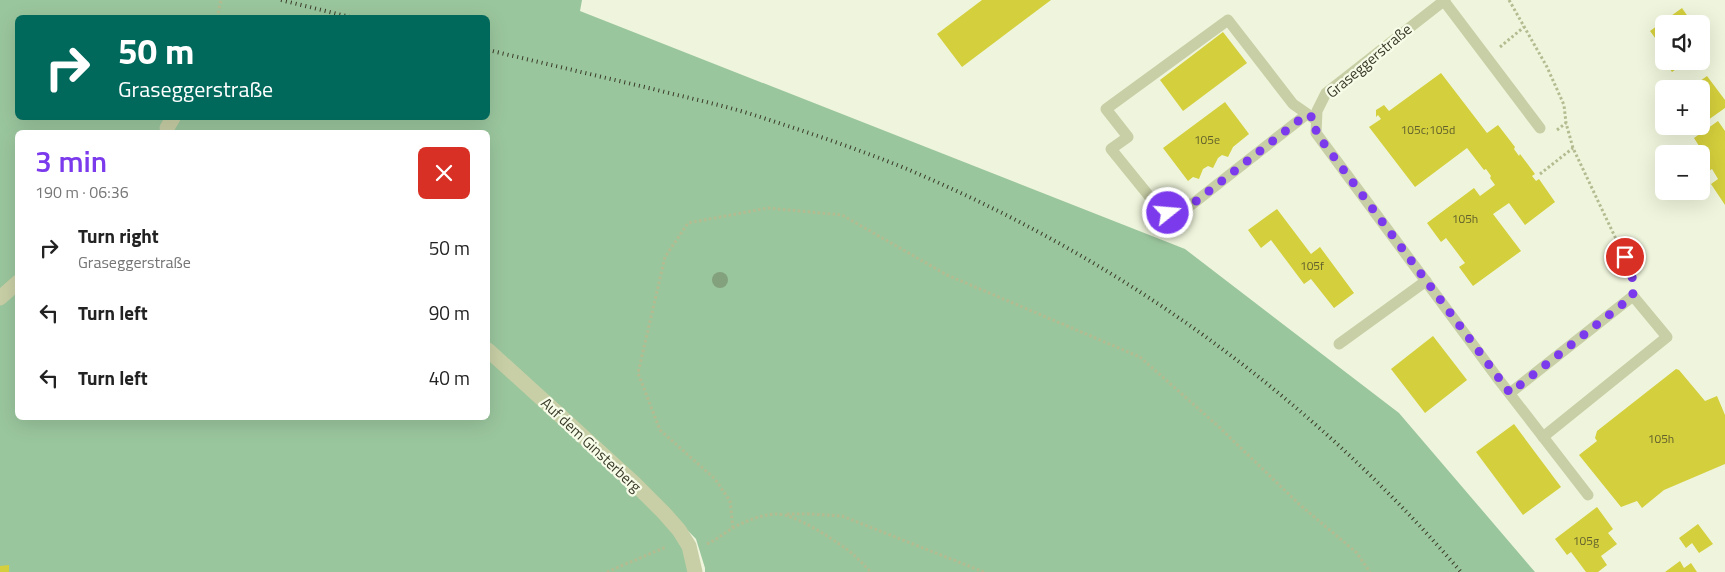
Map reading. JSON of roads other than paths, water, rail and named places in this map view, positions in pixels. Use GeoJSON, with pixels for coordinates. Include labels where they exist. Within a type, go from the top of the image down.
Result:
{"type":"FeatureCollection","features":[{"type":"Feature","properties":{"kind":"street"},"geometry":{"type":"LineString","coordinates":[[0,298],[15,285]]}},
{"type":"Feature","properties":{"kind":"street","name":"Auf dem Ginsterberg"},"geometry":{"type":"LineString","coordinates":[[490,352],[633,482],[679,530],[689,546],[695,572]]}},
{"type":"Feature","properties":{"kind":"lane"},"geometry":{"type":"LineString","coordinates":[[1445,1],[1540,128]]}},
{"type":"Feature","properties":{"kind":"lane","name":"Graseggerstraße"},"geometry":{"type":"LineString","coordinates":[[1312,117],[1326,93],[1445,1]]}},
{"type":"Feature","properties":{"kind":"lane"},"geometry":{"type":"LineString","coordinates":[[1312,117],[1181,213],[1168,213],[1158,207],[1111,150],[1128,137],[1106,109],[1228,20],[1293,104],[1312,117],[1316,133],[1588,495]]}},
{"type":"Feature","properties":{"kind":"lane"},"geometry":{"type":"LineString","coordinates":[[1339,344],[1426,281]]}},
{"type":"Feature","properties":{"kind":"lane"},"geometry":{"type":"LineString","coordinates":[[1510,393],[1633,296],[1667,337],[1543,437]]}},
{"type":"Feature","properties":{"kind":"railway"},"geometry":{"type":"LineString","coordinates":[[281,0],[342,15]]}},
{"type":"Feature","properties":{"kind":"railway"},"geometry":{"type":"LineString","coordinates":[[490,50],[718,105],[814,135],[907,169],[986,205],[1063,245],[1137,290],[1208,338],[1276,391],[1341,447],[1402,508],[1461,572]]}}]}
